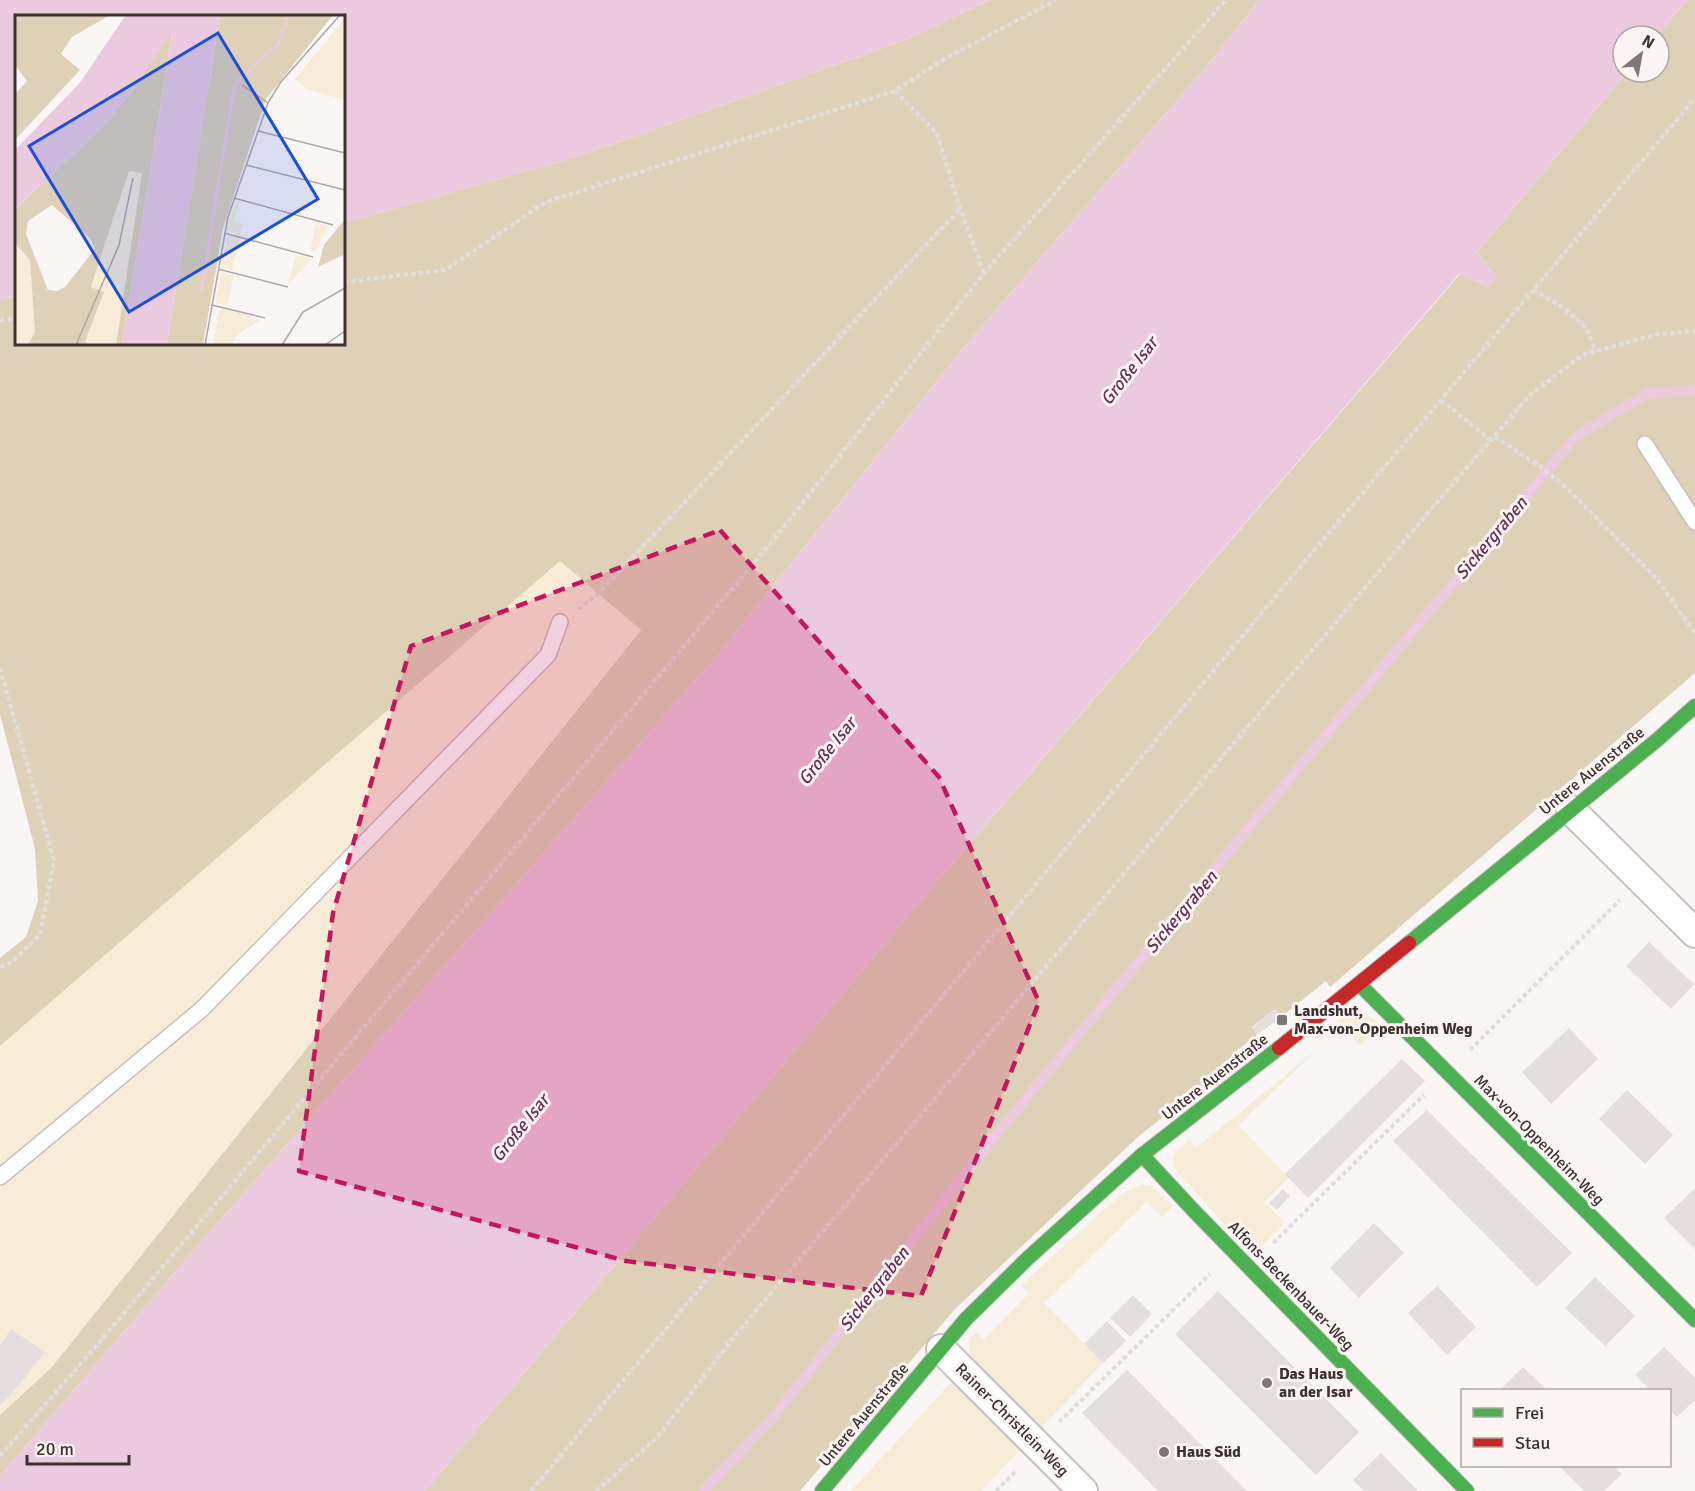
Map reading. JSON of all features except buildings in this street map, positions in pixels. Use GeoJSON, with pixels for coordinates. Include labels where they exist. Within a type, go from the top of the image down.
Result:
{"type":"FeatureCollection","features":[{"type":"Feature","properties":{"kind":"street","name":"Untere Auenstraße"},"geometry":{"type":"LineString","coordinates":[[822,1491],[966,1319],[1028,1258],[1142,1155],[1359,984],[1695,706]]}},
{"type":"Feature","properties":{"kind":"street"},"geometry":{"type":"LineString","coordinates":[[1571,810],[1695,933]]}},
{"type":"Feature","properties":{"kind":"street","name":"Max-von-Oppenheim-Weg"},"geometry":{"type":"LineString","coordinates":[[1359,984],[1695,1320]]}},
{"type":"Feature","properties":{"kind":"street","name":"Alfons-Beckenbauer-Weg"},"geometry":{"type":"LineString","coordinates":[[1142,1155],[1467,1491]]}},
{"type":"Feature","properties":{"kind":"street","name":"Rainer-Christlein-Weg"},"geometry":{"type":"LineString","coordinates":[[941,1349],[1083,1491]]}},
{"type":"Feature","properties":{"kind":"lane"},"geometry":{"type":"LineString","coordinates":[[1645,444],[1695,522]]}},
{"type":"Feature","properties":{"kind":"lane"},"geometry":{"type":"LineString","coordinates":[[0,1177],[202,1009],[548,655],[560,622]]}},
{"type":"Feature","properties":{"kind":"path"},"geometry":{"type":"LineString","coordinates":[[345,282],[445,270],[546,202],[895,91],[946,58],[1056,0]]}},
{"type":"Feature","properties":{"kind":"path"},"geometry":{"type":"LineString","coordinates":[[0,1456],[92,1351],[779,533],[984,273],[1226,0]]}},
{"type":"Feature","properties":{"kind":"path"},"geometry":{"type":"LineString","coordinates":[[895,91],[937,133],[960,209],[984,273]]}},
{"type":"Feature","properties":{"kind":"path"},"geometry":{"type":"LineString","coordinates":[[531,1491],[1441,399],[1695,98]]}},
{"type":"Feature","properties":{"kind":"path"},"geometry":{"type":"LineString","coordinates":[[598,594],[960,209]]}},
{"type":"Feature","properties":{"kind":"path"},"geometry":{"type":"LineString","coordinates":[[1533,290],[1564,308],[1587,329],[1596,351]]}},
{"type":"Feature","properties":{"kind":"path"},"geometry":{"type":"LineString","coordinates":[[0,320],[15,318]]}},
{"type":"Feature","properties":{"kind":"path"},"geometry":{"type":"LineString","coordinates":[[596,1491],[656,1439],[733,1338],[1432,508],[1530,395],[1584,354],[1659,334],[1695,331]]}},
{"type":"Feature","properties":{"kind":"path"},"geometry":{"type":"LineString","coordinates":[[1441,399],[1492,441]]}},
{"type":"Feature","properties":{"kind":"path"},"geometry":{"type":"LineString","coordinates":[[1495,437],[1538,465],[1567,488],[1657,579],[1695,633]]}},
{"type":"Feature","properties":{"kind":"path"},"geometry":{"type":"LineString","coordinates":[[0,668],[54,860],[40,935],[10,963],[0,968]]}},
{"type":"Feature","properties":{"kind":"path"},"geometry":{"type":"LineString","coordinates":[[1039,1445],[1045,1436],[1234,1251]]}},
{"type":"Feature","properties":{"kind":"highlighted area"},"geometry":{"type":"Polygon","coordinates":[[[720,530],[939,777],[1039,1002],[921,1296],[626,1261],[299,1171],[333,913],[411,646],[720,530]]]}},
{"type":"Feature","properties":{"kind":"shaded area"},"geometry":{"type":"Polygon","coordinates":[[[989,0],[1259,0],[1217,54],[963,348],[718,655],[208,1234],[0,1476],[0,1415],[52,1367],[641,630],[560,561],[0,1046],[0,958],[26,937],[38,901],[35,849],[0,714],[0,299],[15,296],[15,345],[345,345],[345,223],[579,156],[908,39],[989,0]]]}},
{"type":"Feature","properties":{"kind":"shaded area"},"geometry":{"type":"Polygon","coordinates":[[[1687,0],[1695,0],[1695,673],[1330,987],[1326,981],[1281,1017],[1275,1009],[1252,1027],[1257,1035],[1235,1052],[1240,1058],[1140,1135],[955,1309],[800,1491],[425,1491],[940,878],[1460,274],[1489,287],[1497,277],[1477,252],[1617,84],[1671,84],[1671,24],[1667,24],[1687,0]]]}},
{"type":"Feature","properties":{"kind":"shaded area"},"geometry":{"type":"Polygon","coordinates":[[[561,560],[641,629],[52,1367],[0,1415],[0,1046],[561,560]]]}},
{"type":"Feature","properties":{"kind":"shaded area"},"geometry":{"type":"Polygon","coordinates":[[[1348,1013],[1364,1013],[1381,1024],[1360,1045],[1342,1026],[1330,1037],[1324,1030],[1348,1013]]]}},
{"type":"Feature","properties":{"kind":"shaded area"},"geometry":{"type":"Polygon","coordinates":[[[1319,1048],[1238,1125],[1289,1178],[1264,1202],[1285,1222],[1252,1256],[1172,1165],[1174,1154],[1189,1140],[1196,1148],[1319,1048]]]}},
{"type":"Feature","properties":{"kind":"shaded area"},"geometry":{"type":"Polygon","coordinates":[[[1142,1185],[1152,1186],[1173,1206],[1162,1217],[1146,1202],[1044,1303],[1103,1363],[1039,1430],[970,1358],[969,1340],[976,1332],[984,1340],[1029,1293],[1021,1285],[1120,1195],[1142,1185]]]}},
{"type":"Feature","properties":{"kind":"shaded area"},"geometry":{"type":"Polygon","coordinates":[[[954,1379],[1024,1446],[981,1491],[851,1491],[954,1379]]]}},
{"type":"Feature","properties":{"kind":"water"},"geometry":{"type":"Polygon","coordinates":[[[0,0],[989,0],[908,39],[579,156],[345,223],[345,15],[15,15],[15,296],[0,299],[0,0]]]}},
{"type":"Feature","properties":{"kind":"water","name":"Große Isar"},"geometry":{"type":"Polygon","coordinates":[[[1259,0],[1687,0],[1667,24],[1611,24],[1611,84],[1617,84],[1477,252],[1497,277],[1489,287],[1459,274],[940,878],[425,1491],[0,1491],[0,1476],[208,1234],[718,655],[963,348],[1217,54],[1259,0]]]}},
{"type":"Feature","properties":{"kind":"waterway","name":"Sickergraben"},"geometry":{"type":"LineString","coordinates":[[704,1491],[774,1416],[986,1147],[1250,826],[1576,436],[1648,393],[1695,391]]}},
{"type":"Feature","properties":{"kind":"traffic: fast"},"geometry":{"type":"LineString","coordinates":[[1409,943],[1657,740],[1695,706]]}},
{"type":"Feature","properties":{"kind":"traffic: fast"},"geometry":{"type":"LineString","coordinates":[[1359,984],[1695,1320]]}},
{"type":"Feature","properties":{"kind":"traffic: fast"},"geometry":{"type":"LineString","coordinates":[[822,1491],[966,1319],[1028,1258],[1142,1155],[1279,1048]]}},
{"type":"Feature","properties":{"kind":"traffic: fast"},"geometry":{"type":"LineString","coordinates":[[1142,1155],[1467,1491]]}},
{"type":"Feature","properties":{"kind":"traffic: jam"},"geometry":{"type":"LineString","coordinates":[[1279,1048],[1409,943]]}},
{"type":"Feature","properties":{"kind":"place","name":"Landshut, Max-von-Oppenheim Weg"},"geometry":{"type":"Point","coordinates":[1282,1020]}},
{"type":"Feature","properties":{"kind":"place","name":"Das Haus an der Isar"},"geometry":{"type":"Point","coordinates":[1267,1383]}},
{"type":"Feature","properties":{"kind":"place","name":"Haus Süd"},"geometry":{"type":"Point","coordinates":[1164,1452]}}]}
